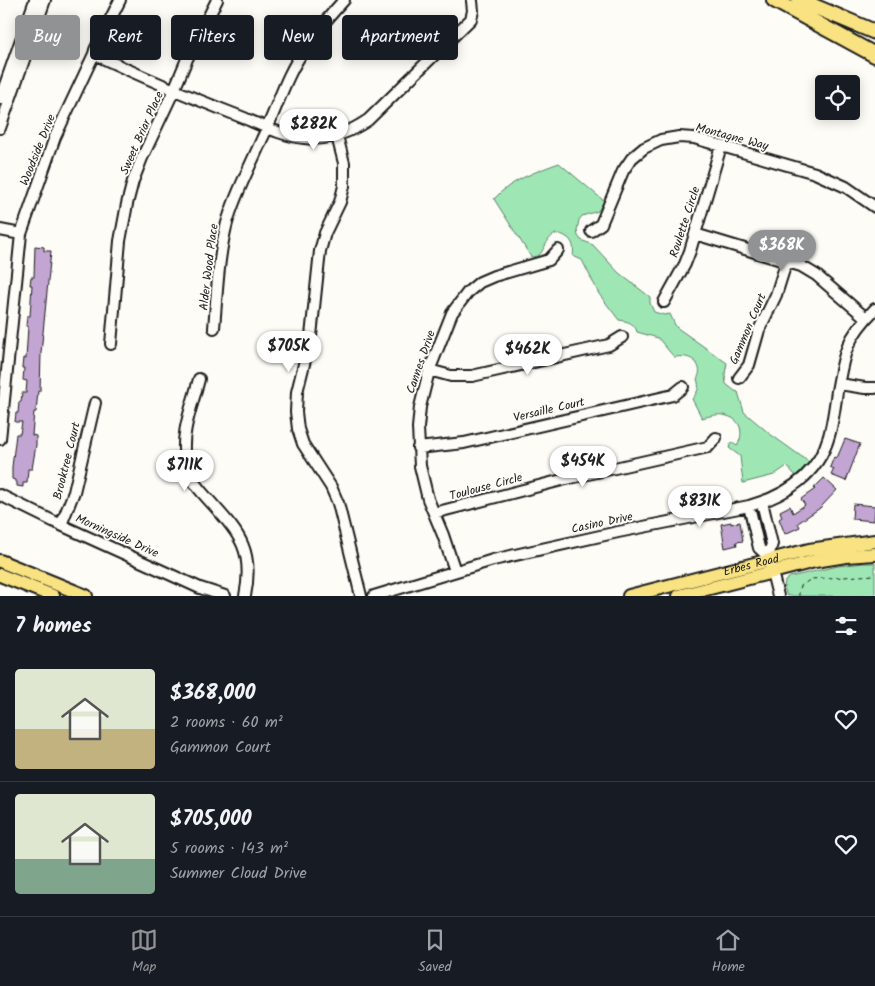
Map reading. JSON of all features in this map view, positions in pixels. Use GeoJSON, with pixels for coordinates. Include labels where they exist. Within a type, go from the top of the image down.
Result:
{"type":"FeatureCollection","features":[{"type":"Feature","properties":{"kind":"highway"},"geometry":{"type":"LineString","coordinates":[[774,0],[875,55]]}},
{"type":"Feature","properties":{"kind":"highway"},"geometry":{"type":"LineString","coordinates":[[799,0],[875,32]]}},
{"type":"Feature","properties":{"kind":"main road","name":"Erbes Road"},"geometry":{"type":"LineString","coordinates":[[679,596],[809,550],[875,541]]}},
{"type":"Feature","properties":{"kind":"main road","name":"Erbes Road"},"geometry":{"type":"LineString","coordinates":[[629,596],[770,563],[875,554]]}},
{"type":"Feature","properties":{"kind":"main road"},"geometry":{"type":"LineString","coordinates":[[0,561],[86,596]]}},
{"type":"Feature","properties":{"kind":"main road"},"geometry":{"type":"LineString","coordinates":[[0,575],[53,596]]}},
{"type":"Feature","properties":{"kind":"street"},"geometry":{"type":"LineString","coordinates":[[0,99],[35,0]]}},
{"type":"Feature","properties":{"kind":"street"},"geometry":{"type":"LineString","coordinates":[[0,128],[45,0]]}},
{"type":"Feature","properties":{"kind":"street","name":"Woodside Drive"},"geometry":{"type":"LineString","coordinates":[[112,15],[120,0]]}},
{"type":"Feature","properties":{"kind":"street","name":"Sweet Briar Place"},"geometry":{"type":"LineString","coordinates":[[111,344],[120,241],[127,204],[142,158],[187,59],[217,0]]}},
{"type":"Feature","properties":{"kind":"street","name":"Alder Wood Place"},"geometry":{"type":"LineString","coordinates":[[214,328],[221,254],[227,223],[236,195],[298,59],[344,0]]}},
{"type":"Feature","properties":{"kind":"street"},"geometry":{"type":"LineString","coordinates":[[106,60],[143,78],[289,136],[320,139],[338,136],[354,130],[368,120],[471,18],[473,11],[472,1]]}},
{"type":"Feature","properties":{"kind":"street","name":"Woodside Drive"},"geometry":{"type":"LineString","coordinates":[[0,439],[21,234],[55,137],[91,60]]}},
{"type":"Feature","properties":{"kind":"street"},"geometry":{"type":"LineString","coordinates":[[338,136],[344,163],[344,186],[340,202],[325,233],[320,251],[311,336],[297,392],[296,412],[298,429],[303,444],[331,487],[338,503],[362,596]]}},
{"type":"Feature","properties":{"kind":"street","name":"Montagne Way"},"geometry":{"type":"LineString","coordinates":[[591,231],[602,224],[623,171],[632,158],[644,148],[661,140],[679,137],[694,138],[831,180],[846,187],[875,207]]}},
{"type":"Feature","properties":{"kind":"street","name":"Roulette Circle"},"geometry":{"type":"LineString","coordinates":[[664,302],[685,264],[721,146]]}},
{"type":"Feature","properties":{"kind":"street"},"geometry":{"type":"LineString","coordinates":[[0,230],[21,234]]}},
{"type":"Feature","properties":{"kind":"street"},"geometry":{"type":"LineString","coordinates":[[695,234],[787,260],[801,266],[816,275],[866,318]]}},
{"type":"Feature","properties":{"kind":"street","name":"Cannes Drive"},"geometry":{"type":"LineString","coordinates":[[455,571],[423,482],[418,448],[420,407],[429,370],[452,313],[468,292],[480,282],[494,276],[549,260],[558,250]]}},
{"type":"Feature","properties":{"kind":"street","name":"Gammon Court"},"geometry":{"type":"LineString","coordinates":[[739,378],[749,364],[759,330],[776,295],[787,260]]}},
{"type":"Feature","properties":{"kind":"street","name":"Casino Drive"},"geometry":{"type":"LineString","coordinates":[[374,596],[493,560],[618,532],[749,506],[792,488],[814,466],[822,452],[829,436],[848,347],[856,331],[875,309]]}},
{"type":"Feature","properties":{"kind":"street"},"geometry":{"type":"LineString","coordinates":[[429,370],[451,376],[472,376],[609,345],[622,336]]}},
{"type":"Feature","properties":{"kind":"street"},"geometry":{"type":"LineString","coordinates":[[199,380],[184,436],[185,460],[196,485],[232,527],[243,544],[249,571],[245,596]]}},
{"type":"Feature","properties":{"kind":"street"},"geometry":{"type":"LineString","coordinates":[[839,384],[875,388]]}},
{"type":"Feature","properties":{"kind":"street","name":"Versaille Court"},"geometry":{"type":"LineString","coordinates":[[418,448],[464,443],[673,396],[683,387]]}},
{"type":"Feature","properties":{"kind":"street","name":"Brooktree Court"},"geometry":{"type":"LineString","coordinates":[[61,524],[74,492],[95,402]]}},
{"type":"Feature","properties":{"kind":"street","name":"Toulouse Circle"},"geometry":{"type":"LineString","coordinates":[[434,513],[566,479],[708,447],[716,438]]}},
{"type":"Feature","properties":{"kind":"street","name":"Morningside Drive"},"geometry":{"type":"LineString","coordinates":[[0,495],[200,588],[225,596]]}},
{"type":"Feature","properties":{"kind":"street"},"geometry":{"type":"LineString","coordinates":[[762,502],[772,544],[770,563],[778,596]]}},
{"type":"Feature","properties":{"kind":"street"},"geometry":{"type":"LineString","coordinates":[[749,506],[759,548],[770,563]]}},
{"type":"Feature","properties":{"kind":"path"},"geometry":{"type":"LineString","coordinates":[[799,596],[801,586],[811,579],[875,575]]}},
{"type":"Feature","properties":{"kind":"green space"},"geometry":{"type":"Polygon","coordinates":[[[559,163],[604,201],[598,211],[582,216],[579,220],[577,230],[581,240],[593,245],[619,273],[650,297],[650,303],[654,312],[664,315],[670,314],[676,327],[727,363],[726,384],[738,392],[744,412],[770,434],[809,462],[796,476],[787,466],[774,475],[743,483],[740,456],[729,448],[731,442],[737,446],[741,432],[739,424],[732,418],[724,415],[702,418],[692,399],[698,387],[699,369],[696,362],[686,357],[674,357],[658,338],[637,332],[633,325],[619,320],[599,294],[582,260],[573,256],[573,246],[568,238],[556,234],[552,236],[539,255],[531,257],[494,199],[508,187],[532,173],[559,163]]]}},
{"type":"Feature","properties":{"kind":"green space"},"geometry":{"type":"Polygon","coordinates":[[[875,563],[875,596],[787,596],[784,587],[785,581],[790,577],[838,566],[875,563]]]}},
{"type":"Feature","properties":{"kind":"building"},"geometry":{"type":"Polygon","coordinates":[[[35,246],[44,247],[44,251],[51,251],[41,353],[40,391],[38,391],[36,412],[34,412],[32,435],[36,436],[36,445],[32,469],[28,469],[27,483],[23,483],[23,487],[17,486],[17,482],[12,479],[12,467],[16,434],[20,434],[22,422],[15,422],[16,413],[18,413],[22,393],[26,393],[27,381],[23,380],[24,368],[22,368],[23,358],[26,359],[28,326],[26,326],[27,316],[30,316],[32,285],[30,285],[31,277],[34,277],[35,246]]]}},
{"type":"Feature","properties":{"kind":"building"},"geometry":{"type":"Polygon","coordinates":[[[845,439],[860,444],[846,481],[831,475],[834,469],[830,467],[834,457],[837,458],[845,439]]]}},
{"type":"Feature","properties":{"kind":"building"},"geometry":{"type":"Polygon","coordinates":[[[824,478],[837,490],[820,508],[798,523],[800,527],[785,534],[779,519],[782,517],[780,511],[790,506],[793,513],[805,505],[801,499],[815,489],[824,478]]]}},
{"type":"Feature","properties":{"kind":"building"},"geometry":{"type":"Polygon","coordinates":[[[853,504],[875,506],[874,521],[852,519],[853,504]]]}},
{"type":"Feature","properties":{"kind":"building"},"geometry":{"type":"Polygon","coordinates":[[[731,522],[731,524],[740,522],[743,541],[736,542],[737,545],[725,548],[721,524],[731,522]]]}}]}
